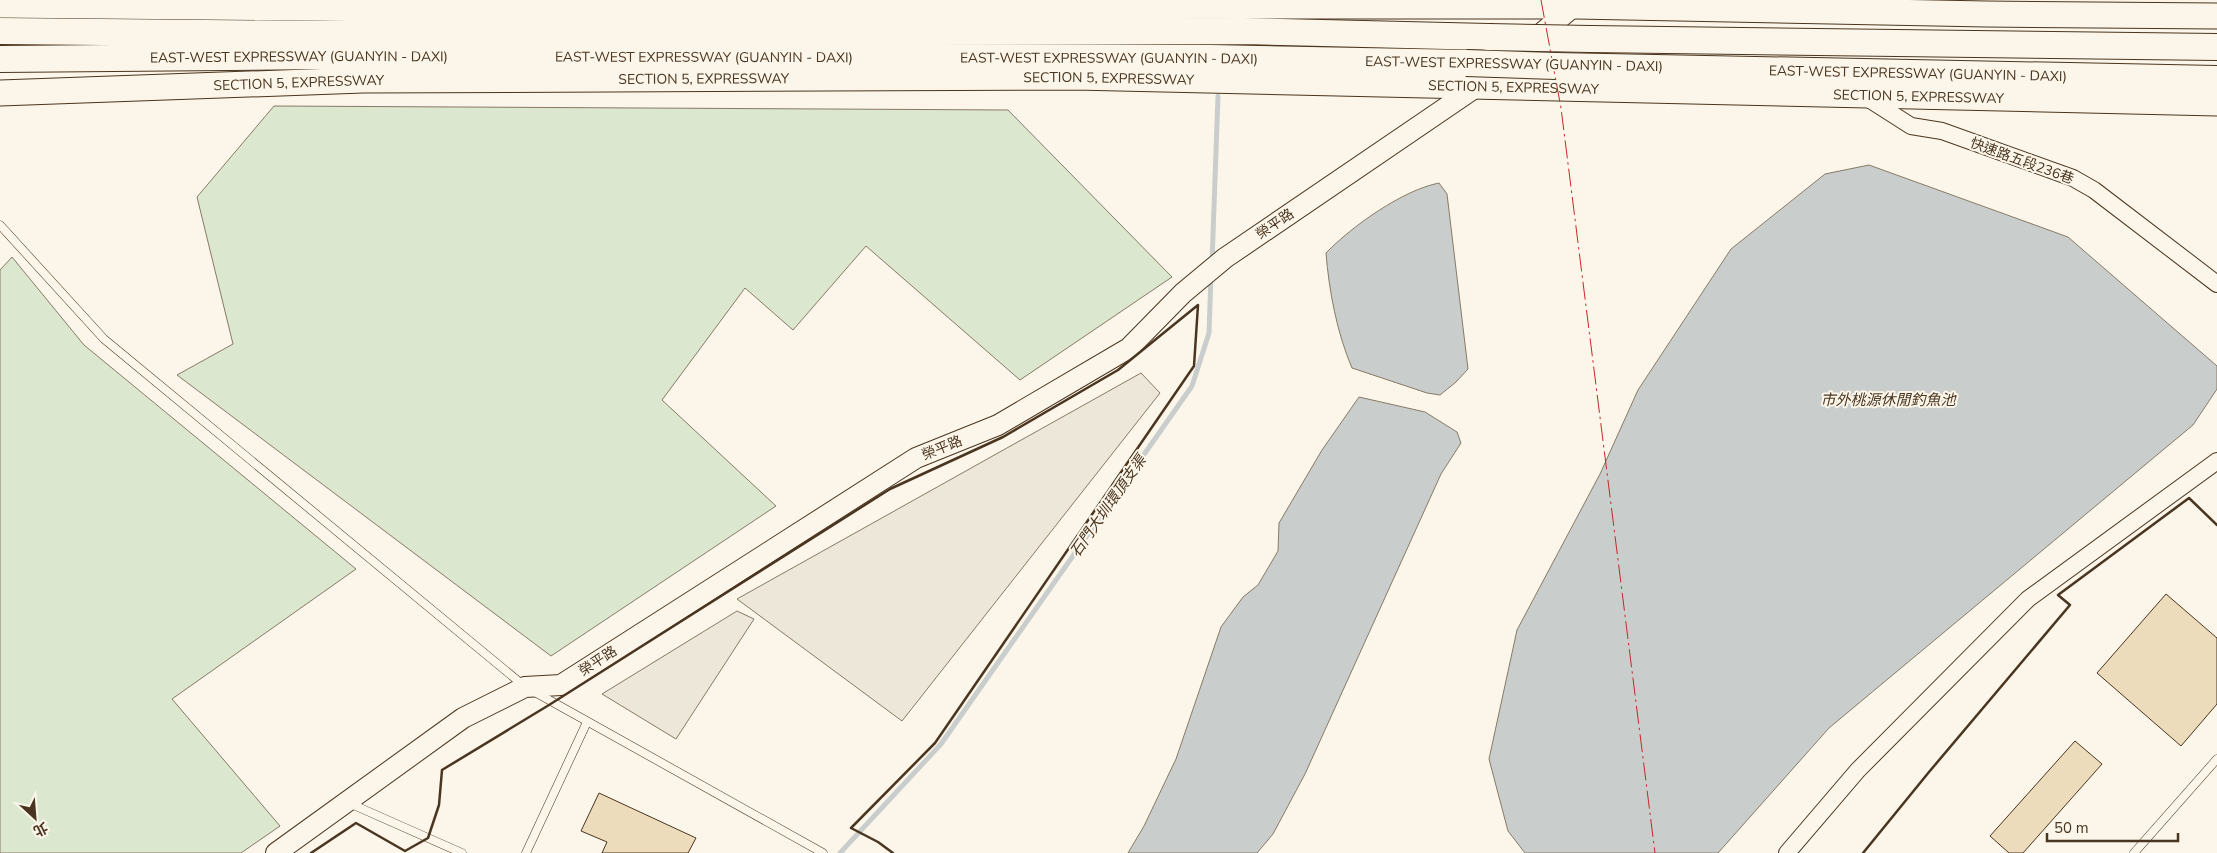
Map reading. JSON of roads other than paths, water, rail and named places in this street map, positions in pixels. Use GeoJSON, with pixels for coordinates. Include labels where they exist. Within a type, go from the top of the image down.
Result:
{"type":"FeatureCollection","features":[{"type":"Feature","properties":{"kind":"highway","name":"EAST-WEST EXPRESSWAY (GUANYIN - DAXI)"},"geometry":{"type":"LineString","coordinates":[[0,31],[343,34],[1220,31],[1489,37],[2217,47]]}},
{"type":"Feature","properties":{"kind":"highway","name":"EAST-WEST EXPRESSWAY (GUANYIN - DAXI)"},"geometry":{"type":"LineString","coordinates":[[0,59],[324,56],[1219,58],[2217,79]]}},
{"type":"Feature","properties":{"kind":"main road"},"geometry":{"type":"LineString","coordinates":[[0,5],[586,11],[1238,3],[1578,3],[1976,14],[2217,16]]}},
{"type":"Feature","properties":{"kind":"main road","name":"SECTION 5, EXPRESSWAY"},"geometry":{"type":"LineString","coordinates":[[0,93],[372,80],[1076,77],[2217,103]]}},
{"type":"Feature","properties":{"kind":"street","name":"榮平路"},"geometry":{"type":"LineString","coordinates":[[276,853],[463,718],[525,687],[561,685],[916,458],[998,425],[1129,348],[1183,293],[1225,258],[1479,86],[1578,3]]}},
{"type":"Feature","properties":{"kind":"street","name":"快速路五段236巷"},"geometry":{"type":"LineString","coordinates":[[1864,96],[1912,126],[1942,131],[2073,178],[2094,190],[2217,284]]}},
{"type":"Feature","properties":{"kind":"street"},"geometry":{"type":"LineString","coordinates":[[1787,853],[1858,770],[2028,599],[2217,461]]}},
{"type":"Feature","properties":{"kind":"lane"},"geometry":{"type":"LineString","coordinates":[[0,225],[104,339],[525,687],[824,853]]}},
{"type":"Feature","properties":{"kind":"lane"},"geometry":{"type":"LineString","coordinates":[[526,853],[588,722]]}},
{"type":"Feature","properties":{"kind":"lane"},"geometry":{"type":"LineString","coordinates":[[2134,853],[2217,759]]}},
{"type":"Feature","properties":{"kind":"lane"},"geometry":{"type":"LineString","coordinates":[[346,802],[462,853]]}},
{"type":"Feature","properties":{"kind":"water","name":"市外桃源休閒釣魚池"},"geometry":{"type":"Polygon","coordinates":[[[1869,165],[2068,237],[2217,366],[2217,389],[2193,425],[1829,728],[1718,853],[1525,853],[1508,831],[1489,759],[1517,630],[1600,474],[1638,390],[1731,249],[1825,174],[1869,165]]]}},
{"type":"Feature","properties":{"kind":"water"},"geometry":{"type":"Polygon","coordinates":[[[1439,183],[1447,194],[1468,369],[1440,395],[1427,393],[1352,368],[1334,312],[1326,253],[1364,221],[1394,201],[1439,183]]]}},
{"type":"Feature","properties":{"kind":"water"},"geometry":{"type":"Polygon","coordinates":[[[1359,397],[1425,412],[1457,432],[1461,443],[1441,474],[1305,774],[1273,834],[1257,853],[1128,853],[1144,826],[1176,759],[1221,627],[1243,597],[1258,585],[1278,551],[1279,523],[1322,450],[1359,397]]]}},
{"type":"Feature","properties":{"kind":"waterway","name":"石門大圳環頂支渠"},"geometry":{"type":"LineString","coordinates":[[1212,262],[1218,96]]}},
{"type":"Feature","properties":{"kind":"waterway","name":"石門大圳環頂支渠"},"geometry":{"type":"LineString","coordinates":[[840,853],[941,744],[1192,386],[1209,333],[1211,276]]}}]}
